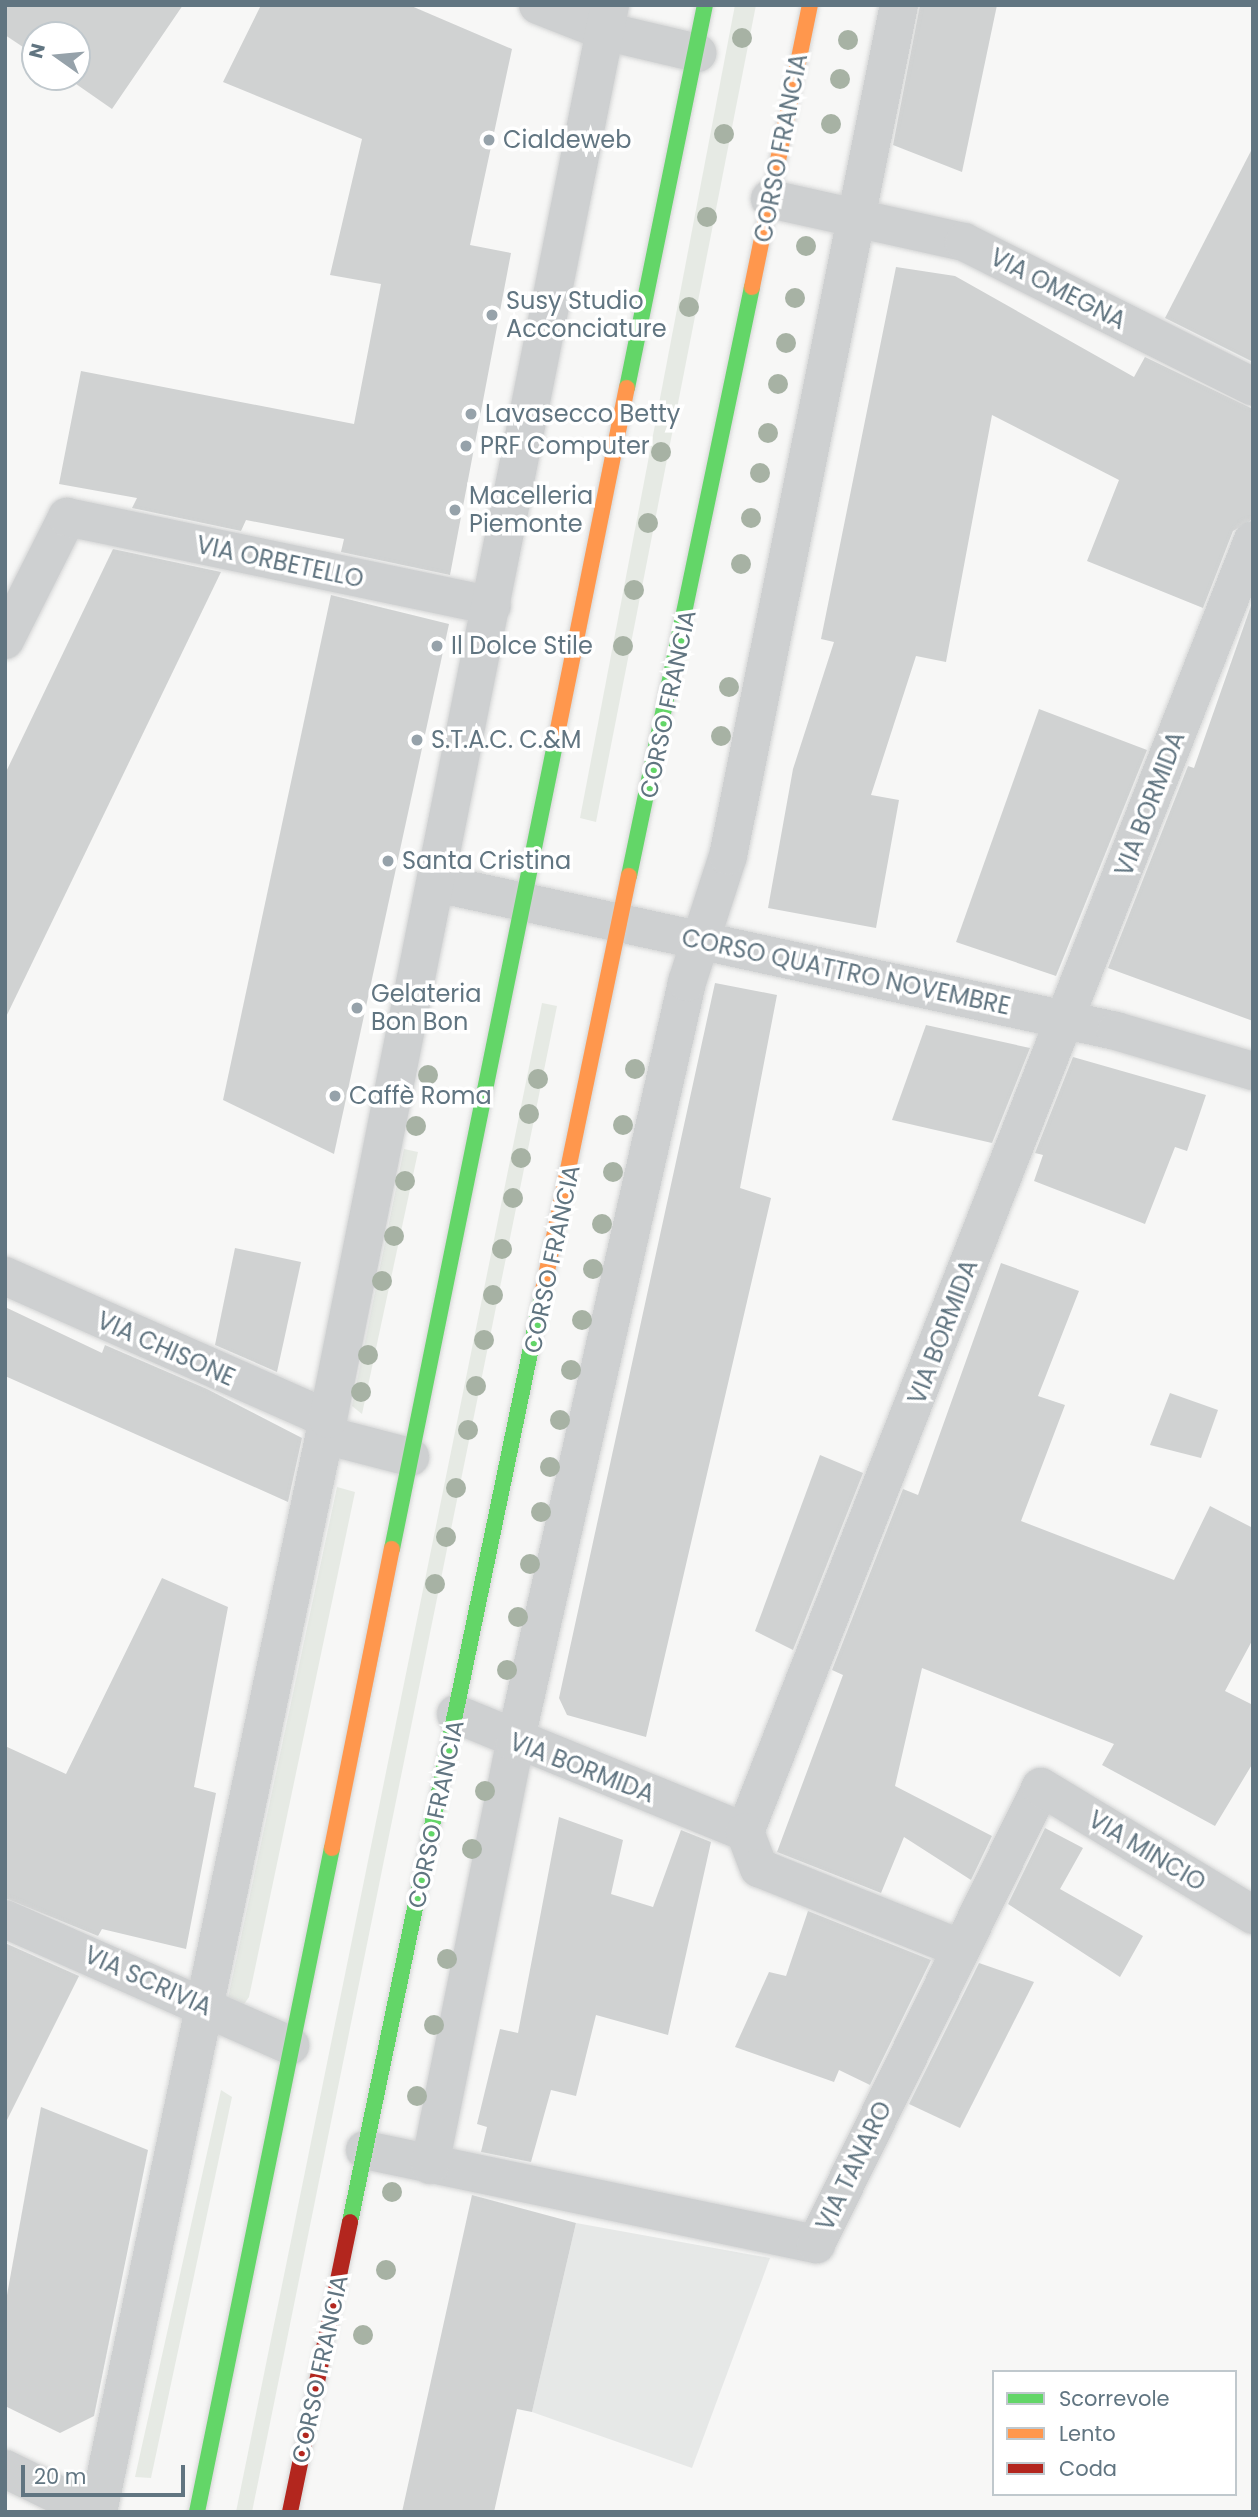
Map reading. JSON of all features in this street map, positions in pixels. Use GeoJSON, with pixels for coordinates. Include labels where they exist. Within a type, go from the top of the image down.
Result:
{"type":"FeatureCollection","features":[{"type":"Feature","properties":{"kind":"main road"},"geometry":{"type":"LineString","coordinates":[[197,2512],[705,5]]}},
{"type":"Feature","properties":{"kind":"main road","name":"CORSO FRANCIA"},"geometry":{"type":"LineString","coordinates":[[290,2512],[622,924],[810,5]]}},
{"type":"Feature","properties":{"kind":"street"},"geometry":{"type":"LineString","coordinates":[[538,5],[607,18],[697,52]]}},
{"type":"Feature","properties":{"kind":"street"},"geometry":{"type":"LineString","coordinates":[[430,2165],[515,1743],[698,940],[728,856],[899,5]]}},
{"type":"Feature","properties":{"kind":"street"},"geometry":{"type":"LineString","coordinates":[[5,2469],[95,2512],[207,2006],[327,1427],[607,18]]}},
{"type":"Feature","properties":{"kind":"street","name":"VIA OMEGNA"},"geometry":{"type":"LineString","coordinates":[[770,199],[964,242],[1253,387]]}},
{"type":"Feature","properties":{"kind":"street","name":"VIA ORBETELLO"},"geometry":{"type":"LineString","coordinates":[[5,640],[67,517],[492,606]]}},
{"type":"Feature","properties":{"kind":"street","name":"VIA BORMIDA"},"geometry":{"type":"LineString","coordinates":[[456,1714],[515,1743],[745,1832],[1253,540]]}},
{"type":"Feature","properties":{"kind":"street","name":"CORSO QUATTRO NOVEMBRE"},"geometry":{"type":"LineString","coordinates":[[436,883],[1065,1020],[1253,1071]]}},
{"type":"Feature","properties":{"kind":"street","name":"VIA CHISONE"},"geometry":{"type":"LineString","coordinates":[[5,1276],[327,1427]]}},
{"type":"Feature","properties":{"kind":"street"},"geometry":{"type":"LineString","coordinates":[[327,1427],[410,1457]]}},
{"type":"Feature","properties":{"kind":"street","name":"VIA TANARO"},"geometry":{"type":"LineString","coordinates":[[365,2150],[816,2245],[959,1948],[1041,1787]]}},
{"type":"Feature","properties":{"kind":"street","name":"VIA MINCIO"},"geometry":{"type":"LineString","coordinates":[[1041,1787],[1253,1915]]}},
{"type":"Feature","properties":{"kind":"street"},"geometry":{"type":"LineString","coordinates":[[745,1832],[759,1868],[959,1948]]}},
{"type":"Feature","properties":{"kind":"street","name":"VIA SCRIVIA"},"geometry":{"type":"LineString","coordinates":[[5,1919],[207,2006],[290,2045]]}},
{"type":"Feature","properties":{"kind":"shaded area"},"geometry":{"type":"Polygon","coordinates":[[[735,5],[756,5],[596,822],[580,818],[735,5]]]}},
{"type":"Feature","properties":{"kind":"shaded area"},"geometry":{"type":"Polygon","coordinates":[[[542,1003],[557,1006],[252,2512],[236,2512],[542,1003]]]}},
{"type":"Feature","properties":{"kind":"shaded area"},"geometry":{"type":"Polygon","coordinates":[[[404,1149],[418,1152],[362,1414],[352,1406],[404,1149]]]}},
{"type":"Feature","properties":{"kind":"shaded area"},"geometry":{"type":"Polygon","coordinates":[[[337,1487],[355,1492],[249,1997],[242,2007],[228,1998],[337,1487]]]}},
{"type":"Feature","properties":{"kind":"shaded area"},"geometry":{"type":"Polygon","coordinates":[[[221,2090],[232,2097],[151,2478],[135,2477],[221,2090]]]}},
{"type":"Feature","properties":{"kind":"shaded area"},"geometry":{"type":"Polygon","coordinates":[[[576,2223],[770,2258],[692,2468],[532,2412],[576,2223]]]}},
{"type":"Feature","properties":{"kind":"building"},"geometry":{"type":"Polygon","coordinates":[[[5,5],[183,5],[112,109],[86,91],[91,91],[91,21],[21,21],[21,46],[5,35],[5,5]]]}},
{"type":"Feature","properties":{"kind":"building"},"geometry":{"type":"Polygon","coordinates":[[[261,5],[409,5],[512,49],[470,245],[511,253],[450,575],[341,552],[344,539],[246,520],[241,531],[132,508],[137,498],[59,484],[81,371],[354,424],[381,284],[330,275],[362,139],[223,82],[261,5]]]}},
{"type":"Feature","properties":{"kind":"building"},"geometry":{"type":"Polygon","coordinates":[[[920,5],[997,5],[962,172],[893,145],[920,5]]]}},
{"type":"Feature","properties":{"kind":"building"},"geometry":{"type":"Polygon","coordinates":[[[1253,147],[1253,362],[1165,318],[1253,147]]]}},
{"type":"Feature","properties":{"kind":"building"},"geometry":{"type":"Polygon","coordinates":[[[896,267],[955,276],[1134,377],[1145,357],[1253,409],[1253,519],[1233,531],[1203,608],[1087,561],[1119,480],[992,415],[946,662],[916,656],[871,795],[899,800],[876,928],[768,908],[793,769],[834,642],[821,639],[896,267]]]}},
{"type":"Feature","properties":{"kind":"building"},"geometry":{"type":"Polygon","coordinates":[[[113,549],[221,572],[5,1019],[5,774],[113,549]]]}},
{"type":"Feature","properties":{"kind":"building"},"geometry":{"type":"Polygon","coordinates":[[[331,595],[449,624],[334,1154],[223,1100],[331,595]]]}},
{"type":"Feature","properties":{"kind":"building"},"geometry":{"type":"Polygon","coordinates":[[[1253,600],[1253,1021],[1108,968],[1188,766],[1194,768],[1253,600]]]}},
{"type":"Feature","properties":{"kind":"building"},"geometry":{"type":"Polygon","coordinates":[[[1039,709],[1147,750],[1056,976],[956,942],[1039,709]]]}},
{"type":"Feature","properties":{"kind":"building"},"geometry":{"type":"Polygon","coordinates":[[[715,983],[777,995],[740,1188],[771,1198],[646,1737],[567,1715],[559,1698],[715,983]]]}},
{"type":"Feature","properties":{"kind":"building"},"geometry":{"type":"Polygon","coordinates":[[[926,1025],[1030,1048],[992,1143],[892,1120],[926,1025]]]}},
{"type":"Feature","properties":{"kind":"building"},"geometry":{"type":"Polygon","coordinates":[[[1073,1057],[1206,1095],[1187,1151],[1175,1147],[1145,1224],[1034,1181],[1043,1155],[1035,1153],[1073,1057]]]}},
{"type":"Feature","properties":{"kind":"building"},"geometry":{"type":"Polygon","coordinates":[[[235,1248],[301,1262],[277,1372],[215,1345],[235,1248]]]}},
{"type":"Feature","properties":{"kind":"building"},"geometry":{"type":"Polygon","coordinates":[[[1001,1263],[1079,1291],[1038,1396],[1065,1405],[1021,1521],[1174,1580],[1210,1506],[1253,1528],[1253,1639],[1225,1691],[1253,1705],[1253,1763],[1215,1826],[1102,1765],[1114,1744],[922,1668],[895,1786],[992,1836],[971,1880],[904,1837],[881,1893],[777,1852],[843,1675],[832,1670],[903,1489],[918,1495],[1001,1263]]]}},
{"type":"Feature","properties":{"kind":"building"},"geometry":{"type":"Polygon","coordinates":[[[5,1307],[102,1353],[105,1345],[207,1389],[302,1438],[288,1502],[5,1376],[5,1307]]]}},
{"type":"Feature","properties":{"kind":"building"},"geometry":{"type":"Polygon","coordinates":[[[1170,1393],[1218,1410],[1201,1458],[1150,1445],[1170,1393]]]}},
{"type":"Feature","properties":{"kind":"building"},"geometry":{"type":"Polygon","coordinates":[[[820,1455],[863,1473],[793,1650],[755,1631],[820,1455]]]}},
{"type":"Feature","properties":{"kind":"building"},"geometry":{"type":"Polygon","coordinates":[[[162,1578],[228,1607],[194,1787],[216,1793],[186,1949],[102,1929],[98,1936],[5,1898],[5,1746],[66,1774],[162,1578]]]}},
{"type":"Feature","properties":{"kind":"building"},"geometry":{"type":"Polygon","coordinates":[[[559,1817],[623,1840],[611,1894],[653,1907],[681,1830],[711,1842],[668,2035],[596,2015],[576,2096],[551,2090],[531,2162],[481,2152],[487,2127],[477,2124],[500,2029],[518,2033],[559,1817]]]}},
{"type":"Feature","properties":{"kind":"building"},"geometry":{"type":"Polygon","coordinates":[[[1045,1828],[1083,1848],[1060,1889],[1143,1936],[1120,1977],[1008,1904],[1045,1828]]]}},
{"type":"Feature","properties":{"kind":"building"},"geometry":{"type":"Polygon","coordinates":[[[808,1911],[931,1960],[870,2085],[839,2070],[834,2082],[735,2047],[769,1972],[786,1976],[808,1911]]]}},
{"type":"Feature","properties":{"kind":"building"},"geometry":{"type":"Polygon","coordinates":[[[5,1943],[79,1976],[5,2124],[5,1943]]]}},
{"type":"Feature","properties":{"kind":"building"},"geometry":{"type":"Polygon","coordinates":[[[979,1963],[1034,1982],[960,2128],[909,2104],[979,1963]]]}},
{"type":"Feature","properties":{"kind":"building"},"geometry":{"type":"Polygon","coordinates":[[[41,2107],[148,2150],[94,2416],[60,2433],[5,2406],[5,2306],[41,2107]]]}},
{"type":"Feature","properties":{"kind":"building"},"geometry":{"type":"Polygon","coordinates":[[[472,2195],[576,2223],[532,2412],[517,2409],[494,2512],[402,2512],[472,2195]]]}},
{"type":"Feature","properties":{"kind":"traffic: fast"},"geometry":{"type":"LineString","coordinates":[[627,388],[705,5]]}},
{"type":"Feature","properties":{"kind":"traffic: fast"},"geometry":{"type":"LineString","coordinates":[[629,876],[752,287]]}},
{"type":"Feature","properties":{"kind":"traffic: fast"},"geometry":{"type":"LineString","coordinates":[[392,1549],[557,734]]}},
{"type":"Feature","properties":{"kind":"traffic: fast"},"geometry":{"type":"LineString","coordinates":[[350,2222],[542,1295]]}},
{"type":"Feature","properties":{"kind":"traffic: fast"},"geometry":{"type":"LineString","coordinates":[[197,2512],[332,1848]]}},
{"type":"Feature","properties":{"kind":"traffic: slow"},"geometry":{"type":"LineString","coordinates":[[752,287],[810,5]]}},
{"type":"Feature","properties":{"kind":"traffic: slow"},"geometry":{"type":"LineString","coordinates":[[557,734],[627,388]]}},
{"type":"Feature","properties":{"kind":"traffic: slow"},"geometry":{"type":"LineString","coordinates":[[542,1295],[629,876]]}},
{"type":"Feature","properties":{"kind":"traffic: slow"},"geometry":{"type":"LineString","coordinates":[[332,1848],[392,1549]]}},
{"type":"Feature","properties":{"kind":"traffic: jam"},"geometry":{"type":"LineString","coordinates":[[290,2512],[350,2222]]}},
{"type":"Feature","properties":{"kind":"place","name":"Cialdeweb"},"geometry":{"type":"Point","coordinates":[489,140]}},
{"type":"Feature","properties":{"kind":"place","name":"Susy Studio Acconciature"},"geometry":{"type":"Point","coordinates":[492,315]}},
{"type":"Feature","properties":{"kind":"place","name":"Lavasecco Betty"},"geometry":{"type":"Point","coordinates":[471,414]}},
{"type":"Feature","properties":{"kind":"place","name":"PRF Computer"},"geometry":{"type":"Point","coordinates":[466,446]}},
{"type":"Feature","properties":{"kind":"place","name":"Macelleria Piemonte"},"geometry":{"type":"Point","coordinates":[455,510]}},
{"type":"Feature","properties":{"kind":"place","name":"Il Dolce Stile"},"geometry":{"type":"Point","coordinates":[437,646]}},
{"type":"Feature","properties":{"kind":"place","name":"S.T.A.C. C.&M"},"geometry":{"type":"Point","coordinates":[417,740]}},
{"type":"Feature","properties":{"kind":"place","name":"Santa Cristina"},"geometry":{"type":"Point","coordinates":[388,861]}},
{"type":"Feature","properties":{"kind":"place","name":"Gelateria Bon Bon"},"geometry":{"type":"Point","coordinates":[357,1008]}},
{"type":"Feature","properties":{"kind":"place","name":"Caffè Roma"},"geometry":{"type":"Point","coordinates":[335,1096]}}]}
